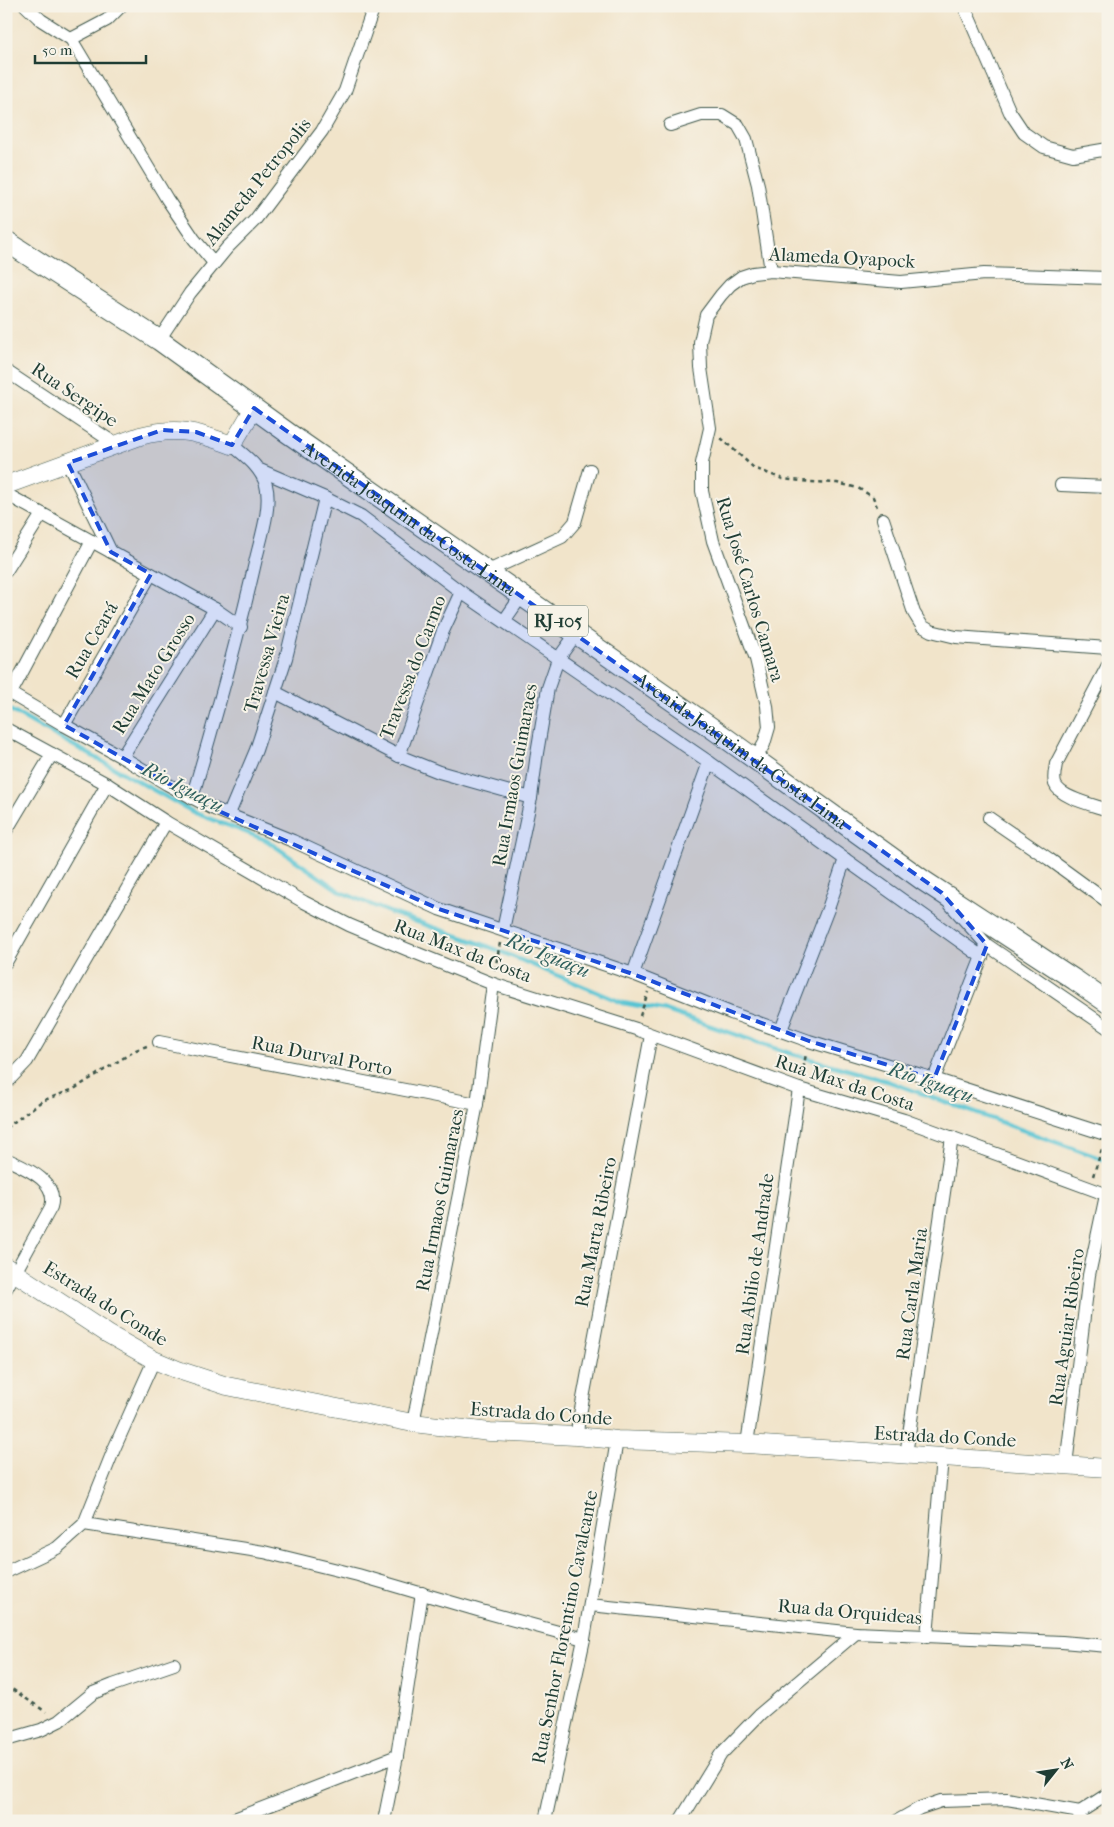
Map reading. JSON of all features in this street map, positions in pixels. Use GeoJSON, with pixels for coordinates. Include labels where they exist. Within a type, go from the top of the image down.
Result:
{"type":"FeatureCollection","features":[{"type":"Feature","properties":{"kind":"main road","name":"Avenida Joaquim da Costa Lima"},"geometry":{"type":"LineString","coordinates":[[6,241],[159,340],[304,445],[488,571],[942,893],[1108,1003]]}},
{"type":"Feature","properties":{"kind":"street"},"geometry":{"type":"LineString","coordinates":[[26,6],[42,20],[70,39],[167,199],[194,239],[214,263]]}},
{"type":"Feature","properties":{"kind":"street"},"geometry":{"type":"LineString","coordinates":[[70,39],[107,20],[121,6]]}},
{"type":"Feature","properties":{"kind":"street","name":"Alameda Petropolis"},"geometry":{"type":"LineString","coordinates":[[159,340],[190,292],[214,263],[255,220],[322,131],[345,91],[374,6]]}},
{"type":"Feature","properties":{"kind":"street"},"geometry":{"type":"LineString","coordinates":[[964,6],[1010,112],[1024,133],[1044,147],[1073,155],[1108,149]]}},
{"type":"Feature","properties":{"kind":"street"},"geometry":{"type":"LineString","coordinates":[[670,125],[701,115],[722,115],[738,125],[746,138],[758,185],[771,271]]}},
{"type":"Feature","properties":{"kind":"street","name":"Alameda Oyapock"},"geometry":{"type":"LineString","coordinates":[[710,428],[701,368],[700,342],[706,316],[721,295],[741,277],[771,271],[901,282],[984,274],[1108,278]]}},
{"type":"Feature","properties":{"kind":"street","name":"Rua Sergipe"},"geometry":{"type":"LineString","coordinates":[[8,377],[117,445]]}},
{"type":"Feature","properties":{"kind":"street"},"geometry":{"type":"LineString","coordinates":[[232,445],[254,408]]}},
{"type":"Feature","properties":{"kind":"street","name":"Rua José Carlos Camara"},"geometry":{"type":"LineString","coordinates":[[710,428],[702,463],[702,491],[714,541],[756,659],[767,706],[769,727],[764,744],[755,760]]}},
{"type":"Feature","properties":{"kind":"street"},"geometry":{"type":"LineString","coordinates":[[6,485],[140,436],[162,430],[196,432],[232,445],[260,470],[325,498],[360,516],[461,592],[709,762],[845,859],[984,951],[1108,1028]]}},
{"type":"Feature","properties":{"kind":"street"},"geometry":{"type":"LineString","coordinates":[[68,463],[111,552]]}},
{"type":"Feature","properties":{"kind":"street"},"geometry":{"type":"LineString","coordinates":[[192,798],[241,627],[264,521],[268,495],[260,470]]}},
{"type":"Feature","properties":{"kind":"street"},"geometry":{"type":"LineString","coordinates":[[488,571],[562,537],[575,522],[590,470]]}},
{"type":"Feature","properties":{"kind":"street"},"geometry":{"type":"LineString","coordinates":[[1061,485],[1108,487]]}},
{"type":"Feature","properties":{"kind":"street"},"geometry":{"type":"LineString","coordinates":[[6,494],[215,609],[241,627]]}},
{"type":"Feature","properties":{"kind":"street","name":"Travessa Vieira"},"geometry":{"type":"LineString","coordinates":[[229,814],[256,750],[275,692],[288,649],[325,498]]}},
{"type":"Feature","properties":{"kind":"street"},"geometry":{"type":"LineString","coordinates":[[6,570],[42,514]]}},
{"type":"Feature","properties":{"kind":"street"},"geometry":{"type":"LineString","coordinates":[[883,519],[914,613],[922,626],[930,631],[956,637],[1108,648]]}},
{"type":"Feature","properties":{"kind":"street"},"geometry":{"type":"LineString","coordinates":[[8,692],[92,541]]}},
{"type":"Feature","properties":{"kind":"street","name":"Rua Ceará"},"geometry":{"type":"LineString","coordinates":[[64,725],[151,574]]}},
{"type":"Feature","properties":{"kind":"street","name":"Travessa do Carmo"},"geometry":{"type":"LineString","coordinates":[[398,756],[443,631],[461,592]]}},
{"type":"Feature","properties":{"kind":"street"},"geometry":{"type":"LineString","coordinates":[[504,621],[522,595]]}},
{"type":"Feature","properties":{"kind":"street","name":"Rua Mato Grosso"},"geometry":{"type":"LineString","coordinates":[[122,757],[215,609]]}},
{"type":"Feature","properties":{"kind":"street","name":"Rua Irmaos Guimaraes"},"geometry":{"type":"LineString","coordinates":[[502,933],[531,798],[536,753],[548,688],[558,659],[576,634]]}},
{"type":"Feature","properties":{"kind":"street"},"geometry":{"type":"LineString","coordinates":[[1108,665],[1056,764],[1054,776],[1056,786],[1063,794],[1108,810]]}},
{"type":"Feature","properties":{"kind":"street","name":"Rua Max da Costa"},"geometry":{"type":"LineString","coordinates":[[8,692],[192,798],[292,841],[439,909],[502,933],[632,974],[809,1041],[934,1079],[1106,1139]]}},
{"type":"Feature","properties":{"kind":"street"},"geometry":{"type":"LineString","coordinates":[[275,692],[398,756],[439,772],[531,798]]}},
{"type":"Feature","properties":{"kind":"street","name":"Rua Max da Costa"},"geometry":{"type":"LineString","coordinates":[[6,730],[107,784],[166,822],[304,902],[349,925],[493,981],[904,1120],[1107,1195]]}},
{"type":"Feature","properties":{"kind":"street"},"geometry":{"type":"LineString","coordinates":[[6,831],[52,754]]}},
{"type":"Feature","properties":{"kind":"street"},"geometry":{"type":"LineString","coordinates":[[632,974],[709,762]]}},
{"type":"Feature","properties":{"kind":"street"},"geometry":{"type":"LineString","coordinates":[[6,962],[107,784]]}},
{"type":"Feature","properties":{"kind":"street"},"geometry":{"type":"LineString","coordinates":[[989,818],[1049,858],[1108,902]]}},
{"type":"Feature","properties":{"kind":"street"},"geometry":{"type":"LineString","coordinates":[[6,1083],[27,1061],[166,822]]}},
{"type":"Feature","properties":{"kind":"street"},"geometry":{"type":"LineString","coordinates":[[781,1030],[828,909],[845,859]]}},
{"type":"Feature","properties":{"kind":"street"},"geometry":{"type":"LineString","coordinates":[[942,893],[984,951]]}},
{"type":"Feature","properties":{"kind":"street"},"geometry":{"type":"LineString","coordinates":[[934,1079],[984,951]]}},
{"type":"Feature","properties":{"kind":"street","name":"Rua Irmaos Guimaraes"},"geometry":{"type":"LineString","coordinates":[[413,1423],[477,1104],[493,981]]}},
{"type":"Feature","properties":{"kind":"street","name":"Rua Marta Ribeiro"},"geometry":{"type":"LineString","coordinates":[[576,1436],[651,1035]]}},
{"type":"Feature","properties":{"kind":"street","name":"Rua Durval Porto"},"geometry":{"type":"LineString","coordinates":[[159,1042],[477,1104]]}},
{"type":"Feature","properties":{"kind":"street","name":"Rua Abilio de Andrade"},"geometry":{"type":"LineString","coordinates":[[747,1444],[799,1085]]}},
{"type":"Feature","properties":{"kind":"street","name":"Rua Carla Maria"},"geometry":{"type":"LineString","coordinates":[[906,1455],[952,1137]]}},
{"type":"Feature","properties":{"kind":"street"},"geometry":{"type":"LineString","coordinates":[[6,1159],[28,1169],[43,1180],[54,1200],[11,1269],[6,1288]]}},
{"type":"Feature","properties":{"kind":"street","name":"Rua Aguiar Ribeiro"},"geometry":{"type":"LineString","coordinates":[[1066,1465],[1089,1275],[1107,1195]]}},
{"type":"Feature","properties":{"kind":"street","name":"Estrada do Conde"},"geometry":{"type":"LineString","coordinates":[[11,1269],[108,1334],[154,1360],[178,1370],[227,1386],[413,1423],[490,1432],[617,1440],[747,1444],[1108,1468]]}},
{"type":"Feature","properties":{"kind":"street"},"geometry":{"type":"LineString","coordinates":[[6,1572],[56,1548],[84,1524],[114,1449],[154,1360]]}},
{"type":"Feature","properties":{"kind":"street","name":"Rua Senhor Florentino Cavalcante"},"geometry":{"type":"LineString","coordinates":[[545,1821],[584,1638],[617,1440]]}},
{"type":"Feature","properties":{"kind":"street"},"geometry":{"type":"LineString","coordinates":[[927,1637],[942,1457]]}},
{"type":"Feature","properties":{"kind":"street"},"geometry":{"type":"LineString","coordinates":[[84,1524],[264,1552],[358,1575],[481,1611],[584,1638]]}},
{"type":"Feature","properties":{"kind":"street"},"geometry":{"type":"LineString","coordinates":[[384,1821],[397,1756],[422,1593]]}},
{"type":"Feature","properties":{"kind":"street","name":"Rua da Orquideas"},"geometry":{"type":"LineString","coordinates":[[590,1604],[856,1633],[1062,1642],[1108,1646]]}},
{"type":"Feature","properties":{"kind":"street"},"geometry":{"type":"LineString","coordinates":[[680,1821],[721,1754],[760,1714],[856,1633]]}},
{"type":"Feature","properties":{"kind":"street"},"geometry":{"type":"LineString","coordinates":[[6,1740],[41,1730],[59,1721],[93,1693],[113,1684],[174,1664]]}},
{"type":"Feature","properties":{"kind":"street"},"geometry":{"type":"LineString","coordinates":[[229,1821],[397,1756]]}},
{"type":"Feature","properties":{"kind":"street"},"geometry":{"type":"LineString","coordinates":[[897,1821],[920,1808],[941,1801],[1007,1799],[1079,1817],[1108,1794]]}},
{"type":"Feature","properties":{"kind":"path"},"geometry":{"type":"LineString","coordinates":[[710,428],[754,468],[783,479],[837,483],[858,488],[873,497],[883,519]]}},
{"type":"Feature","properties":{"kind":"path"},"geometry":{"type":"LineString","coordinates":[[493,981],[502,933]]}},
{"type":"Feature","properties":{"kind":"path"},"geometry":{"type":"LineString","coordinates":[[638,1022],[649,989]]}},
{"type":"Feature","properties":{"kind":"path"},"geometry":{"type":"LineString","coordinates":[[6,1128],[42,1102],[74,1089],[136,1050],[159,1042]]}},
{"type":"Feature","properties":{"kind":"path"},"geometry":{"type":"LineString","coordinates":[[799,1085],[808,1048]]}},
{"type":"Feature","properties":{"kind":"path"},"geometry":{"type":"LineString","coordinates":[[1093,1178],[1106,1139]]}},
{"type":"Feature","properties":{"kind":"path"},"geometry":{"type":"LineString","coordinates":[[6,1685],[59,1721]]}},
{"type":"Feature","properties":{"kind":"highlighted area"},"geometry":{"type":"Polygon","coordinates":[[[254,408],[942,893],[987,945],[934,1079],[809,1041],[633,974],[439,909],[212,808],[64,725],[151,574],[111,552],[68,463],[162,430],[196,432],[232,445],[254,408]]]}},
{"type":"Feature","properties":{"kind":"waterway","name":"Rio Iguaçu"},"geometry":{"type":"LineString","coordinates":[[6,708],[195,813],[266,840],[341,892],[389,912],[487,946],[623,1003],[667,1011],[786,1052],[887,1081],[1108,1161]]}}]}
